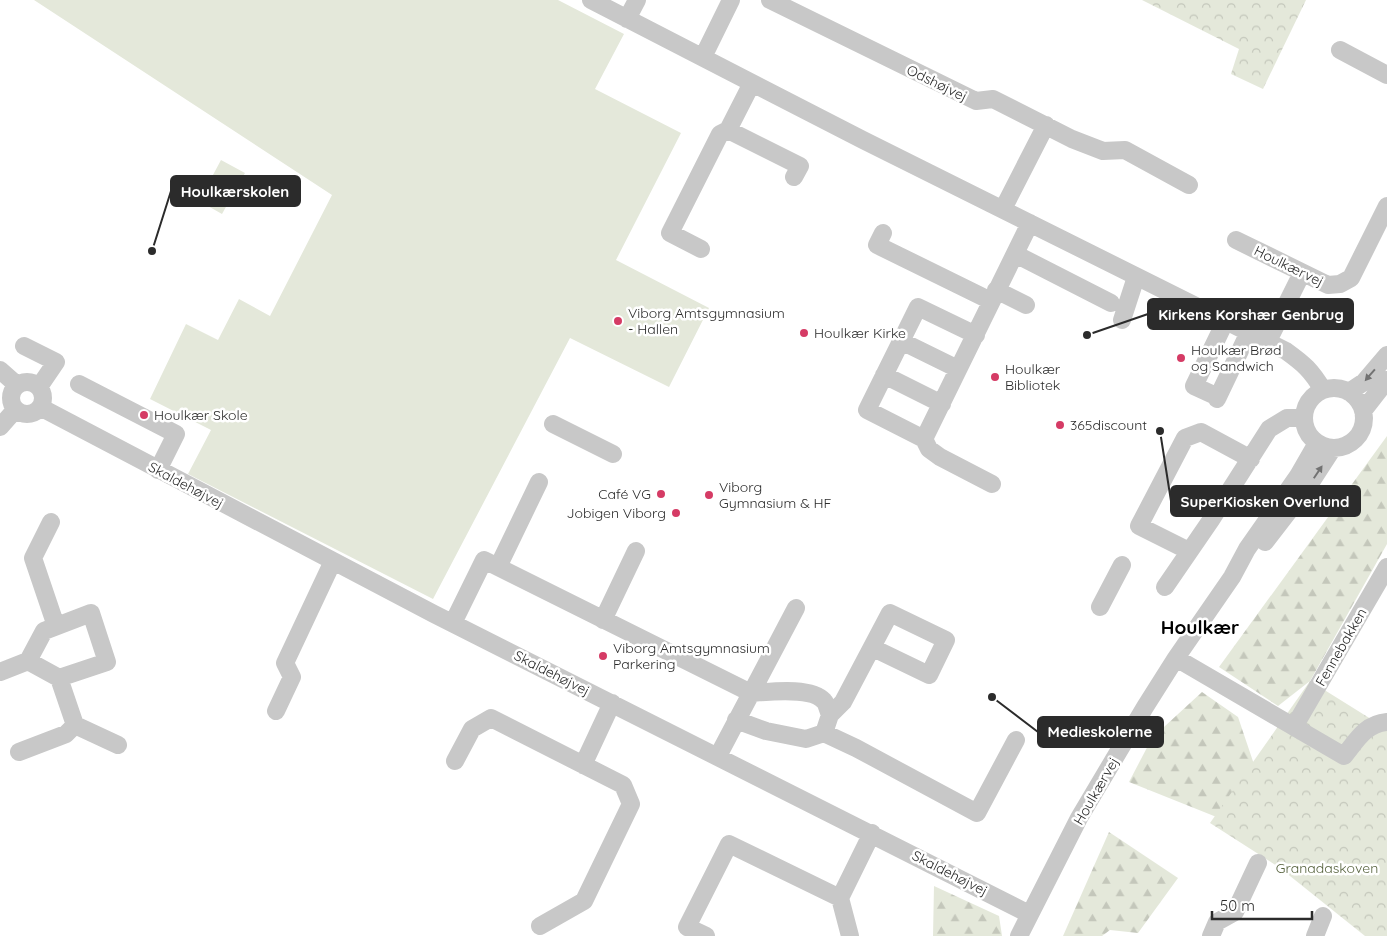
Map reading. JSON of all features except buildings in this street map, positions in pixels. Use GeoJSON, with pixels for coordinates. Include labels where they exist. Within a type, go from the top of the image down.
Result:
{"type":"FeatureCollection","features":[{"type":"Feature","properties":{"kind":"street"},"geometry":{"type":"LineString","coordinates":[[590,0],[1286,352],[1304,363],[1323,390]]}},
{"type":"Feature","properties":{"kind":"street"},"geometry":{"type":"LineString","coordinates":[[627,19],[636,0]]}},
{"type":"Feature","properties":{"kind":"street"},"geometry":{"type":"LineString","coordinates":[[703,57],[731,0]]}},
{"type":"Feature","properties":{"kind":"street","name":"Odshøjvej"},"geometry":{"type":"LineString","coordinates":[[770,0],[976,101],[993,99],[1103,151],[1125,150],[1189,185]]}},
{"type":"Feature","properties":{"kind":"street"},"geometry":{"type":"LineString","coordinates":[[1340,50],[1387,75]]}},
{"type":"Feature","properties":{"kind":"street"},"geometry":{"type":"LineString","coordinates":[[701,249],[670,233],[720,134],[728,130],[752,82]]}},
{"type":"Feature","properties":{"kind":"street"},"geometry":{"type":"LineString","coordinates":[[1003,209],[1046,125]]}},
{"type":"Feature","properties":{"kind":"street"},"geometry":{"type":"LineString","coordinates":[[728,130],[800,166],[794,177]]}},
{"type":"Feature","properties":{"kind":"street","name":"Houlkærvej"},"geometry":{"type":"LineString","coordinates":[[1236,240],[1328,286],[1340,284],[1352,278],[1387,206]]}},
{"type":"Feature","properties":{"kind":"street"},"geometry":{"type":"LineString","coordinates":[[924,439],[1030,223]]}},
{"type":"Feature","properties":{"kind":"street"},"geometry":{"type":"LineString","coordinates":[[883,233],[877,245],[994,295],[1026,305]]}},
{"type":"Feature","properties":{"kind":"street"},"geometry":{"type":"LineString","coordinates":[[1015,254],[1111,302]]}},
{"type":"Feature","properties":{"kind":"street"},"geometry":{"type":"LineString","coordinates":[[1267,343],[1302,273]]}},
{"type":"Feature","properties":{"kind":"street"},"geometry":{"type":"LineString","coordinates":[[1122,320],[1136,277]]}},
{"type":"Feature","properties":{"kind":"street"},"geometry":{"type":"LineString","coordinates":[[976,335],[918,307],[867,410],[924,439],[929,449],[940,457],[992,484]]}},
{"type":"Feature","properties":{"kind":"street"},"geometry":{"type":"LineString","coordinates":[[1225,322],[1194,386],[1217,398],[1248,334]]}},
{"type":"Feature","properties":{"kind":"street"},"geometry":{"type":"LineString","coordinates":[[901,341],[958,369]]}},
{"type":"Feature","properties":{"kind":"street"},"geometry":{"type":"LineString","coordinates":[[24,346],[56,362],[39,387]]}},
{"type":"Feature","properties":{"kind":"street"},"geometry":{"type":"LineString","coordinates":[[1349,392],[1364,382],[1387,355]]}},
{"type":"Feature","properties":{"kind":"street"},"geometry":{"type":"LineString","coordinates":[[0,370],[17,385]]}},
{"type":"Feature","properties":{"kind":"street"},"geometry":{"type":"LineString","coordinates":[[884,375],[942,404]]}},
{"type":"Feature","properties":{"kind":"street"},"geometry":{"type":"LineString","coordinates":[[1363,411],[1387,380]]}},
{"type":"Feature","properties":{"kind":"street"},"geometry":{"type":"LineString","coordinates":[[27,382],[39,387],[43,396],[40,408],[37,411],[27,414],[15,410],[10,397],[11,392],[17,385],[27,382]]}},
{"type":"Feature","properties":{"kind":"street"},"geometry":{"type":"LineString","coordinates":[[79,384],[176,434],[158,470]]}},
{"type":"Feature","properties":{"kind":"street"},"geometry":{"type":"LineString","coordinates":[[1340,389],[1349,392],[1360,403],[1363,411],[1363,424],[1357,437],[1346,445],[1325,445],[1308,434],[1304,418],[1308,403],[1314,395],[1323,390],[1340,389]]}},
{"type":"Feature","properties":{"kind":"street","name":"Skaldehøjvej"},"geometry":{"type":"LineString","coordinates":[[40,408],[453,623],[872,833],[1029,914]]}},
{"type":"Feature","properties":{"kind":"street"},"geometry":{"type":"LineString","coordinates":[[0,427],[15,410]]}},
{"type":"Feature","properties":{"kind":"street"},"geometry":{"type":"LineString","coordinates":[[1165,587],[1269,428],[1287,418],[1304,418]]}},
{"type":"Feature","properties":{"kind":"street"},"geometry":{"type":"LineString","coordinates":[[553,424],[613,454]]}},
{"type":"Feature","properties":{"kind":"street"},"geometry":{"type":"LineString","coordinates":[[1189,551],[1139,526],[1185,438],[1201,432],[1251,458]]}},
{"type":"Feature","properties":{"kind":"street","name":"Houlkærvej"},"geometry":{"type":"LineString","coordinates":[[1019,936],[1079,818],[1176,658],[1232,577],[1247,549],[1298,476],[1325,445]]}},
{"type":"Feature","properties":{"kind":"street"},"geometry":{"type":"LineString","coordinates":[[498,567],[539,482]]}},
{"type":"Feature","properties":{"kind":"street"},"geometry":{"type":"LineString","coordinates":[[51,522],[33,558],[56,626]]}},
{"type":"Feature","properties":{"kind":"street"},"geometry":{"type":"LineString","coordinates":[[603,620],[636,551]]}},
{"type":"Feature","properties":{"kind":"street"},"geometry":{"type":"LineString","coordinates":[[453,623],[484,560],[751,693],[796,690],[813,694],[824,700],[830,716]]}},
{"type":"Feature","properties":{"kind":"street"},"geometry":{"type":"LineString","coordinates":[[276,710],[292,677],[285,663],[333,561]]}},
{"type":"Feature","properties":{"kind":"street"},"geometry":{"type":"LineString","coordinates":[[1100,608],[1122,565]]}},
{"type":"Feature","properties":{"kind":"street","name":"Fennebakken"},"geometry":{"type":"LineString","coordinates":[[1294,727],[1387,567]]}},
{"type":"Feature","properties":{"kind":"street"},"geometry":{"type":"LineString","coordinates":[[718,756],[796,608]]}},
{"type":"Feature","properties":{"kind":"street"},"geometry":{"type":"LineString","coordinates":[[0,672],[28,661],[44,631],[91,613],[107,662],[59,678]]}},
{"type":"Feature","properties":{"kind":"street"},"geometry":{"type":"LineString","coordinates":[[824,733],[830,716],[843,702],[873,648]]}},
{"type":"Feature","properties":{"kind":"street"},"geometry":{"type":"LineString","coordinates":[[1176,658],[1344,756],[1362,732],[1376,723],[1387,722]]}},
{"type":"Feature","properties":{"kind":"street"},"geometry":{"type":"LineString","coordinates":[[28,661],[59,678],[75,725],[118,745]]}},
{"type":"Feature","properties":{"kind":"street"},"geometry":{"type":"LineString","coordinates":[[583,765],[612,703]]}},
{"type":"Feature","properties":{"kind":"street"},"geometry":{"type":"LineString","coordinates":[[455,761],[472,728],[491,718],[623,785],[631,804],[584,901],[540,926]]}},
{"type":"Feature","properties":{"kind":"street"},"geometry":{"type":"LineString","coordinates":[[736,720],[766,731],[806,739],[824,733],[856,748],[977,813],[1016,740]]}},
{"type":"Feature","properties":{"kind":"street"},"geometry":{"type":"LineString","coordinates":[[20,752],[66,734],[75,725]]}},
{"type":"Feature","properties":{"kind":"street"},"geometry":{"type":"LineString","coordinates":[[850,936],[840,898],[872,833]]}},
{"type":"Feature","properties":{"kind":"street"},"geometry":{"type":"LineString","coordinates":[[706,936],[688,927],[729,844],[840,898]]}},
{"type":"Feature","properties":{"kind":"street"},"geometry":{"type":"LineString","coordinates":[[1211,936],[1218,922],[1234,912],[1258,863]]}},
{"type":"Feature","properties":{"kind":"street"},"geometry":{"type":"LineString","coordinates":[[1315,936],[1323,916]]}},
{"type":"Feature","properties":{"kind":"green space"},"geometry":{"type":"Polygon","coordinates":[[[34,0],[558,0],[624,34],[595,89],[681,133],[616,260],[709,308],[669,387],[570,338],[433,599],[188,474],[211,430],[150,399],[186,324],[218,340],[239,299],[270,316],[332,195],[34,0]]]}},
{"type":"Feature","properties":{"kind":"green space"},"geometry":{"type":"Polygon","coordinates":[[[1142,0],[1306,0],[1263,89],[1231,74],[1239,49],[1142,0]]]}},
{"type":"Feature","properties":{"kind":"green space"},"geometry":{"type":"Polygon","coordinates":[[[221,160],[245,173],[222,214],[199,201],[221,160]]]}},
{"type":"Feature","properties":{"kind":"green space"},"geometry":{"type":"Polygon","coordinates":[[[1387,436],[1387,544],[1310,681],[1278,706],[1219,667],[1387,436]]]}},
{"type":"Feature","properties":{"kind":"green space","name":"Granadaskoven"},"geometry":{"type":"Polygon","coordinates":[[[1310,681],[1387,729],[1387,936],[1365,936],[1280,868],[1210,823],[1310,681]]]}},
{"type":"Feature","properties":{"kind":"green space"},"geometry":{"type":"Polygon","coordinates":[[[1202,692],[1238,717],[1261,785],[1239,826],[1129,782],[1152,738],[1202,692]]]}},
{"type":"Feature","properties":{"kind":"green space"},"geometry":{"type":"Polygon","coordinates":[[[1109,832],[1178,878],[1138,933],[1110,930],[1102,936],[1063,936],[1109,832]]]}},
{"type":"Feature","properties":{"kind":"green space"},"geometry":{"type":"Polygon","coordinates":[[[934,886],[999,916],[1002,936],[933,936],[934,886]]]}},
{"type":"Feature","properties":{"kind":"place","name":"Houlkærskolen"},"geometry":{"type":"Point","coordinates":[152,251]}},
{"type":"Feature","properties":{"kind":"place","name":"Viborg Amtsgymnasium - Hallen"},"geometry":{"type":"Point","coordinates":[618,321]}},
{"type":"Feature","properties":{"kind":"place","name":"Houlkær Kirke"},"geometry":{"type":"Point","coordinates":[804,333]}},
{"type":"Feature","properties":{"kind":"place","name":"Kirkens Korshær Genbrug"},"geometry":{"type":"Point","coordinates":[1087,335]}},
{"type":"Feature","properties":{"kind":"place","name":"Houlkær Brød og Sandwich"},"geometry":{"type":"Point","coordinates":[1181,358]}},
{"type":"Feature","properties":{"kind":"place","name":"Houlkær Bibliotek"},"geometry":{"type":"Point","coordinates":[995,377]}},
{"type":"Feature","properties":{"kind":"place","name":"Houlkær Skole"},"geometry":{"type":"Point","coordinates":[144,415]}},
{"type":"Feature","properties":{"kind":"place","name":"365discount"},"geometry":{"type":"Point","coordinates":[1060,425]}},
{"type":"Feature","properties":{"kind":"place","name":"SuperKiosken Overlund"},"geometry":{"type":"Point","coordinates":[1160,431]}},
{"type":"Feature","properties":{"kind":"place","name":"Café VG"},"geometry":{"type":"Point","coordinates":[661,494]}},
{"type":"Feature","properties":{"kind":"place","name":"Viborg Gymnasium & HF"},"geometry":{"type":"Point","coordinates":[709,495]}},
{"type":"Feature","properties":{"kind":"place","name":"Jobigen Viborg"},"geometry":{"type":"Point","coordinates":[676,513]}},
{"type":"Feature","properties":{"kind":"place","name":"Viborg Amtsgymnasium Parkering"},"geometry":{"type":"Point","coordinates":[603,656]}},
{"type":"Feature","properties":{"kind":"place","name":"Medieskolerne"},"geometry":{"type":"Point","coordinates":[992,697]}},
{"type":"Feature","properties":{"kind":"district","name":"Houlkær"},"geometry":{"type":"Point","coordinates":[1200,627]}}]}
